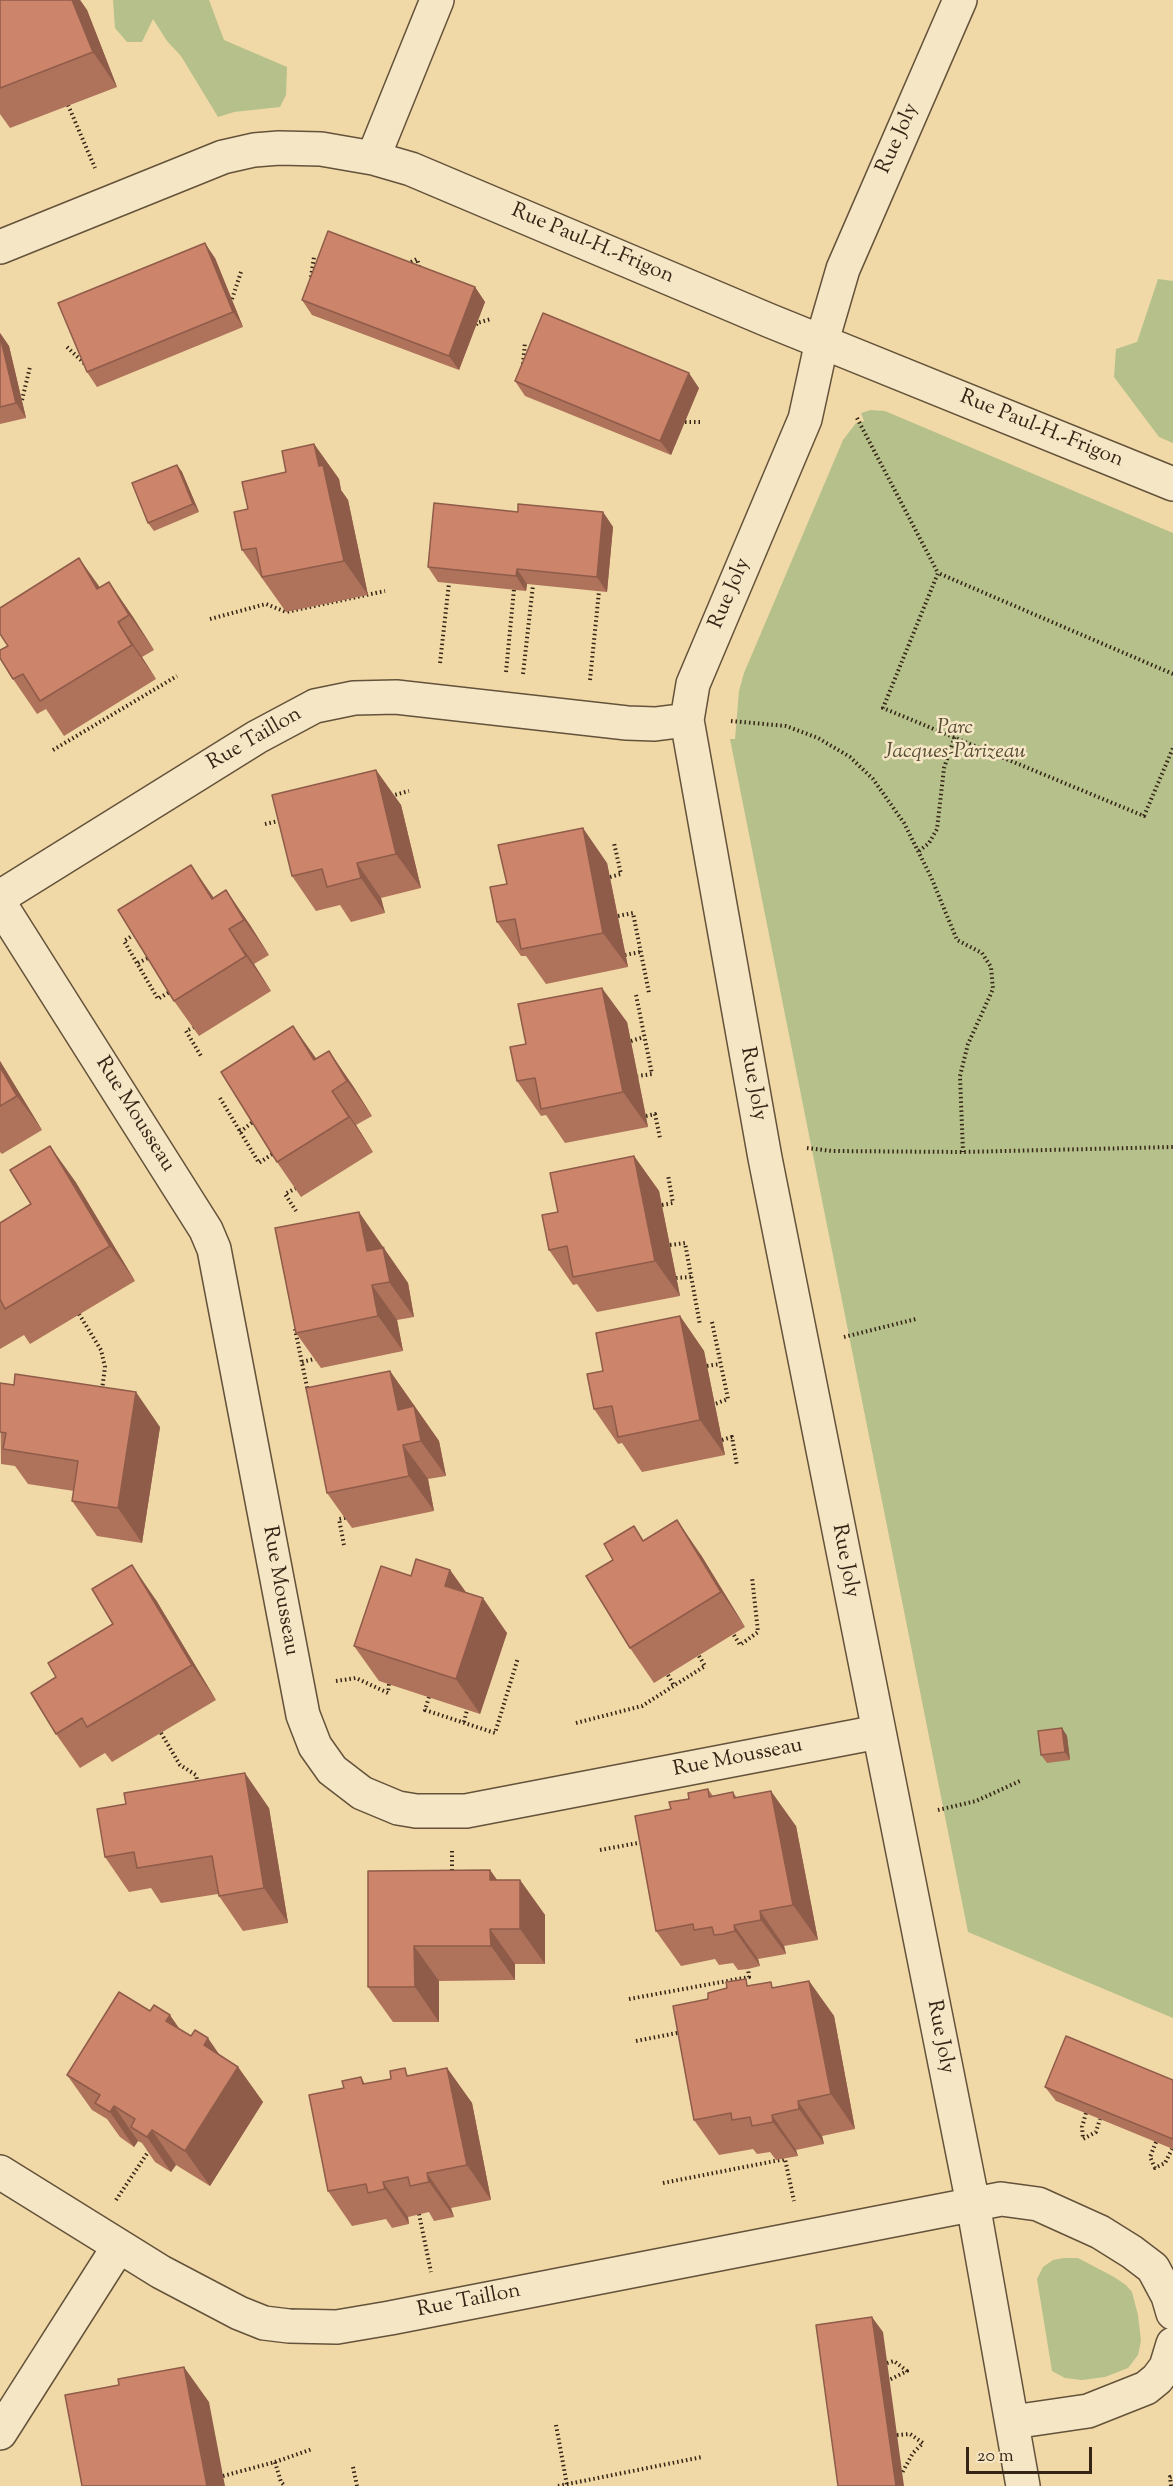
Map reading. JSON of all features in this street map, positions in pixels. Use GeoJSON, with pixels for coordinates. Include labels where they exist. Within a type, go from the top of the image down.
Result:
{"type":"FeatureCollection","features":[{"type":"Feature","properties":{"kind":"street"},"geometry":{"type":"LineString","coordinates":[[373,158],[437,0]]}},
{"type":"Feature","properties":{"kind":"street","name":"Rue Joly"},"geometry":{"type":"LineString","coordinates":[[960,0],[843,269],[822,340],[805,418],[693,684],[687,720],[765,1158],[973,2204],[1023,2486]]}},
{"type":"Feature","properties":{"kind":"street","name":"Rue Paul-H.-Frigon"},"geometry":{"type":"LineString","coordinates":[[0,247],[223,157],[254,150],[279,148],[321,149],[373,158],[420,172],[1173,484]]}},
{"type":"Feature","properties":{"kind":"street","name":"Rue Taillon"},"geometry":{"type":"LineString","coordinates":[[0,897],[257,737],[315,706],[377,696],[586,719],[655,724],[687,720]]}},
{"type":"Feature","properties":{"kind":"street","name":"Rue Mousseau"},"geometry":{"type":"LineString","coordinates":[[0,904],[206,1230],[214,1249],[303,1715],[315,1746],[327,1764],[346,1783],[362,1793],[398,1808],[416,1811],[466,1811],[878,1732]]}},
{"type":"Feature","properties":{"kind":"street","name":"Rue Taillon"},"geometry":{"type":"LineString","coordinates":[[0,2172],[170,2277],[239,2313],[264,2323],[307,2328],[337,2327],[973,2204]]}},
{"type":"Feature","properties":{"kind":"street"},"geometry":{"type":"LineString","coordinates":[[973,2204],[1001,2199],[1038,2204],[1100,2232],[1153,2268],[1168,2296],[1173,2313]]}},
{"type":"Feature","properties":{"kind":"street"},"geometry":{"type":"LineString","coordinates":[[0,2433],[107,2239]]}},
{"type":"Feature","properties":{"kind":"street"},"geometry":{"type":"LineString","coordinates":[[1013,2422],[1088,2410],[1146,2388],[1166,2367],[1173,2344]]}},
{"type":"Feature","properties":{"kind":"path"},"geometry":{"type":"LineString","coordinates":[[68,105],[110,202]]}},
{"type":"Feature","properties":{"kind":"path"},"geometry":{"type":"LineString","coordinates":[[310,284],[314,258]]}},
{"type":"Feature","properties":{"kind":"path"},"geometry":{"type":"LineString","coordinates":[[398,269],[417,259],[423,279]]}},
{"type":"Feature","properties":{"kind":"path"},"geometry":{"type":"LineString","coordinates":[[232,299],[241,272]]}},
{"type":"Feature","properties":{"kind":"path"},"geometry":{"type":"LineString","coordinates":[[475,328],[477,323],[491,319]]}},
{"type":"Feature","properties":{"kind":"path"},"geometry":{"type":"LineString","coordinates":[[523,366],[525,342]]}},
{"type":"Feature","properties":{"kind":"path"},"geometry":{"type":"LineString","coordinates":[[67,347],[89,369]]}},
{"type":"Feature","properties":{"kind":"path"},"geometry":{"type":"LineString","coordinates":[[22,400],[30,367]]}},
{"type":"Feature","properties":{"kind":"path"},"geometry":{"type":"LineString","coordinates":[[857,418],[938,573],[1173,674]]}},
{"type":"Feature","properties":{"kind":"path"},"geometry":{"type":"LineString","coordinates":[[685,422],[700,422]]}},
{"type":"Feature","properties":{"kind":"path"},"geometry":{"type":"LineString","coordinates":[[938,573],[884,708],[954,735],[1144,816],[1173,748]]}},
{"type":"Feature","properties":{"kind":"path"},"geometry":{"type":"LineString","coordinates":[[436,702],[448,583]]}},
{"type":"Feature","properties":{"kind":"path"},"geometry":{"type":"LineString","coordinates":[[511,710],[533,585]]}},
{"type":"Feature","properties":{"kind":"path"},"geometry":{"type":"LineString","coordinates":[[511,710],[514,589]]}},
{"type":"Feature","properties":{"kind":"path"},"geometry":{"type":"LineString","coordinates":[[210,619],[266,604],[286,612],[385,591]]}},
{"type":"Feature","properties":{"kind":"path"},"geometry":{"type":"LineString","coordinates":[[586,719],[599,591]]}},
{"type":"Feature","properties":{"kind":"path"},"geometry":{"type":"LineString","coordinates":[[53,750],[177,676]]}},
{"type":"Feature","properties":{"kind":"path"},"geometry":{"type":"LineString","coordinates":[[104,711],[107,717]]}},
{"type":"Feature","properties":{"kind":"path"},"geometry":{"type":"LineString","coordinates":[[731,721],[786,726],[818,738],[850,757],[873,779],[904,823],[932,877],[957,940],[982,953],[992,967],[993,989],[968,1044],[960,1076],[963,1152]]}},
{"type":"Feature","properties":{"kind":"path"},"geometry":{"type":"LineString","coordinates":[[919,851],[929,843],[937,829],[944,768],[958,727]]}},
{"type":"Feature","properties":{"kind":"path"},"geometry":{"type":"LineString","coordinates":[[386,798],[408,791]]}},
{"type":"Feature","properties":{"kind":"path"},"geometry":{"type":"LineString","coordinates":[[265,824],[293,817]]}},
{"type":"Feature","properties":{"kind":"path"},"geometry":{"type":"LineString","coordinates":[[610,877],[621,874],[614,843]]}},
{"type":"Feature","properties":{"kind":"path"},"geometry":{"type":"LineString","coordinates":[[618,916],[633,913],[649,993]]}},
{"type":"Feature","properties":{"kind":"path"},"geometry":{"type":"LineString","coordinates":[[143,929],[124,941],[158,999],[171,991]]}},
{"type":"Feature","properties":{"kind":"path"},"geometry":{"type":"LineString","coordinates":[[625,955],[640,952]]}},
{"type":"Feature","properties":{"kind":"path"},"geometry":{"type":"LineString","coordinates":[[138,963],[150,957]]}},
{"type":"Feature","properties":{"kind":"path"},"geometry":{"type":"LineString","coordinates":[[636,995],[652,1074],[638,1076]]}},
{"type":"Feature","properties":{"kind":"path"},"geometry":{"type":"LineString","coordinates":[[194,1027],[186,1031],[201,1056]]}},
{"type":"Feature","properties":{"kind":"path"},"geometry":{"type":"LineString","coordinates":[[631,1041],[644,1037]]}},
{"type":"Feature","properties":{"kind":"path"},"geometry":{"type":"LineString","coordinates":[[220,1098],[259,1163],[274,1153]]}},
{"type":"Feature","properties":{"kind":"path"},"geometry":{"type":"LineString","coordinates":[[646,1116],[655,1114],[660,1138]]}},
{"type":"Feature","properties":{"kind":"path"},"geometry":{"type":"LineString","coordinates":[[240,1132],[254,1121]]}},
{"type":"Feature","properties":{"kind":"path"},"geometry":{"type":"LineString","coordinates":[[807,1148],[832,1151],[963,1152],[1173,1147]]}},
{"type":"Feature","properties":{"kind":"path"},"geometry":{"type":"LineString","coordinates":[[662,1205],[673,1203],[668,1174]]}},
{"type":"Feature","properties":{"kind":"path"},"geometry":{"type":"LineString","coordinates":[[296,1188],[285,1194],[296,1211]]}},
{"type":"Feature","properties":{"kind":"path"},"geometry":{"type":"LineString","coordinates":[[670,1245],[685,1243],[700,1325]]}},
{"type":"Feature","properties":{"kind":"path"},"geometry":{"type":"LineString","coordinates":[[676,1278],[691,1277]]}},
{"type":"Feature","properties":{"kind":"path"},"geometry":{"type":"LineString","coordinates":[[79,1314],[101,1350],[105,1366],[101,1397]]}},
{"type":"Feature","properties":{"kind":"path"},"geometry":{"type":"LineString","coordinates":[[844,1337],[916,1319]]}},
{"type":"Feature","properties":{"kind":"path"},"geometry":{"type":"LineString","coordinates":[[294,1321],[310,1402]]}},
{"type":"Feature","properties":{"kind":"path"},"geometry":{"type":"LineString","coordinates":[[712,1322],[728,1399],[715,1404]]}},
{"type":"Feature","properties":{"kind":"path"},"geometry":{"type":"LineString","coordinates":[[302,1362],[319,1358]]}},
{"type":"Feature","properties":{"kind":"path"},"geometry":{"type":"LineString","coordinates":[[707,1366],[720,1364]]}},
{"type":"Feature","properties":{"kind":"path"},"geometry":{"type":"LineString","coordinates":[[722,1440],[732,1437],[737,1466]]}},
{"type":"Feature","properties":{"kind":"path"},"geometry":{"type":"LineString","coordinates":[[344,1545],[339,1519],[350,1517]]}},
{"type":"Feature","properties":{"kind":"path"},"geometry":{"type":"LineString","coordinates":[[734,1635],[740,1645],[758,1632],[752,1577]]}},
{"type":"Feature","properties":{"kind":"path"},"geometry":{"type":"LineString","coordinates":[[576,1723],[642,1706],[705,1666],[699,1656]]}},
{"type":"Feature","properties":{"kind":"path"},"geometry":{"type":"LineString","coordinates":[[429,1697],[425,1710],[495,1732],[518,1658]]}},
{"type":"Feature","properties":{"kind":"path"},"geometry":{"type":"LineString","coordinates":[[668,1675],[674,1686]]}},
{"type":"Feature","properties":{"kind":"path"},"geometry":{"type":"LineString","coordinates":[[297,1687],[356,1678],[388,1693],[389,1684]]}},
{"type":"Feature","properties":{"kind":"path"},"geometry":{"type":"LineString","coordinates":[[464,1722],[467,1710]]}},
{"type":"Feature","properties":{"kind":"path"},"geometry":{"type":"LineString","coordinates":[[161,1733],[180,1765],[196,1775],[198,1786]]}},
{"type":"Feature","properties":{"kind":"path"},"geometry":{"type":"LineString","coordinates":[[938,1810],[976,1802],[1020,1781]]}},
{"type":"Feature","properties":{"kind":"path"},"geometry":{"type":"LineString","coordinates":[[452,1884],[453,1811]]}},
{"type":"Feature","properties":{"kind":"path"},"geometry":{"type":"LineString","coordinates":[[600,1850],[652,1841]]}},
{"type":"Feature","properties":{"kind":"path"},"geometry":{"type":"LineString","coordinates":[[629,2000],[749,1977],[748,1969]]}},
{"type":"Feature","properties":{"kind":"path"},"geometry":{"type":"LineString","coordinates":[[636,2041],[688,2030]]}},
{"type":"Feature","properties":{"kind":"path"},"geometry":{"type":"LineString","coordinates":[[1086,2113],[1082,2127],[1083,2139],[1096,2132],[1100,2119]]}},
{"type":"Feature","properties":{"kind":"path"},"geometry":{"type":"LineString","coordinates":[[1156,2142],[1150,2157],[1155,2168],[1165,2163],[1172,2149]]}},
{"type":"Feature","properties":{"kind":"path"},"geometry":{"type":"LineString","coordinates":[[107,2239],[151,2148]]}},
{"type":"Feature","properties":{"kind":"path"},"geometry":{"type":"LineString","coordinates":[[663,2183],[785,2159]]}},
{"type":"Feature","properties":{"kind":"path"},"geometry":{"type":"LineString","coordinates":[[419,2214],[438,2308]]}},
{"type":"Feature","properties":{"kind":"path"},"geometry":{"type":"LineString","coordinates":[[887,2362],[894,2361],[907,2371],[890,2380]]}},
{"type":"Feature","properties":{"kind":"path"},"geometry":{"type":"LineString","coordinates":[[556,2425],[567,2485]]}},
{"type":"Feature","properties":{"kind":"path"},"geometry":{"type":"LineString","coordinates":[[897,2435],[910,2434],[923,2443],[913,2453],[902,2473]]}},
{"type":"Feature","properties":{"kind":"path"},"geometry":{"type":"LineString","coordinates":[[223,2476],[312,2449]]}},
{"type":"Feature","properties":{"kind":"path"},"geometry":{"type":"LineString","coordinates":[[558,2486],[702,2457]]}},
{"type":"Feature","properties":{"kind":"path"},"geometry":{"type":"LineString","coordinates":[[275,2462],[281,2482],[285,2486]]}},
{"type":"Feature","properties":{"kind":"path"},"geometry":{"type":"LineString","coordinates":[[353,2467],[357,2486]]}},
{"type":"Feature","properties":{"kind":"path"},"geometry":{"type":"LineString","coordinates":[[1171,2486],[1170,2477],[1173,2476]]}},
{"type":"Feature","properties":{"kind":"green space"},"geometry":{"type":"Polygon","coordinates":[[[113,0],[209,0],[224,40],[287,67],[286,95],[280,107],[234,112],[218,117],[181,56],[167,41],[153,19],[142,42],[127,42],[115,28],[113,0]]]}},
{"type":"Feature","properties":{"kind":"green space"},"geometry":{"type":"Polygon","coordinates":[[[1158,279],[1173,281],[1173,443],[1159,437],[1114,377],[1116,349],[1137,342],[1158,279]]]}},
{"type":"Feature","properties":{"kind":"green space","name":"Parc Jacques-Parizeau"},"geometry":{"type":"Polygon","coordinates":[[[871,410],[885,411],[1173,533],[1173,2018],[968,1932],[730,739],[735,739],[739,691],[744,673],[843,440],[856,423],[864,421],[861,413],[871,410]]]}},
{"type":"Feature","properties":{"kind":"green space"},"geometry":{"type":"Polygon","coordinates":[[[1078,2258],[1114,2277],[1132,2292],[1141,2341],[1138,2355],[1128,2368],[1105,2377],[1082,2380],[1065,2378],[1052,2371],[1037,2279],[1043,2267],[1053,2260],[1078,2258]]]}},
{"type":"Feature","properties":{"kind":"building"},"geometry":{"type":"Polygon","coordinates":[[[0,0],[72,0],[93,52],[0,88],[0,0]]]}},
{"type":"Feature","properties":{"kind":"building"},"geometry":{"type":"Polygon","coordinates":[[[328,231],[475,287],[449,356],[302,300],[328,231]]]}},
{"type":"Feature","properties":{"kind":"building"},"geometry":{"type":"Polygon","coordinates":[[[205,243],[233,312],[87,372],[58,303],[205,243]]]}},
{"type":"Feature","properties":{"kind":"building"},"geometry":{"type":"Polygon","coordinates":[[[543,313],[689,373],[660,441],[515,381],[543,313]]]}},
{"type":"Feature","properties":{"kind":"building"},"geometry":{"type":"Polygon","coordinates":[[[0,336],[16,403],[0,407],[0,336]]]}},
{"type":"Feature","properties":{"kind":"building"},"geometry":{"type":"Polygon","coordinates":[[[314,444],[319,466],[323,465],[344,561],[262,577],[256,548],[242,550],[234,512],[248,509],[242,482],[286,472],[282,451],[314,444]]]}},
{"type":"Feature","properties":{"kind":"building"},"geometry":{"type":"Polygon","coordinates":[[[177,465],[193,504],[148,523],[132,483],[177,465]]]}},
{"type":"Feature","properties":{"kind":"building"},"geometry":{"type":"Polygon","coordinates":[[[434,503],[518,512],[518,504],[603,512],[597,577],[517,569],[516,576],[428,567],[434,503]]]}},
{"type":"Feature","properties":{"kind":"building"},"geometry":{"type":"Polygon","coordinates":[[[79,558],[97,589],[109,582],[129,615],[118,622],[132,645],[40,701],[23,674],[13,679],[0,658],[0,650],[8,646],[0,634],[0,608],[79,558]]]}},
{"type":"Feature","properties":{"kind":"building"},"geometry":{"type":"Polygon","coordinates":[[[376,770],[396,854],[357,863],[361,878],[327,887],[322,869],[292,876],[272,795],[376,770]]]}},
{"type":"Feature","properties":{"kind":"building"},"geometry":{"type":"Polygon","coordinates":[[[583,828],[603,933],[521,949],[515,919],[497,922],[490,887],[507,884],[498,845],[583,828]]]}},
{"type":"Feature","properties":{"kind":"building"},"geometry":{"type":"Polygon","coordinates":[[[191,865],[212,899],[226,890],[244,920],[229,929],[246,956],[174,1001],[118,910],[191,865]]]}},
{"type":"Feature","properties":{"kind":"building"},"geometry":{"type":"Polygon","coordinates":[[[602,988],[623,1092],[541,1109],[535,1078],[517,1081],[510,1047],[526,1044],[518,1004],[602,988]]]}},
{"type":"Feature","properties":{"kind":"building"},"geometry":{"type":"Polygon","coordinates":[[[293,1026],[314,1060],[329,1051],[347,1081],[332,1091],[349,1117],[277,1162],[221,1072],[293,1026]]]}},
{"type":"Feature","properties":{"kind":"building"},"geometry":{"type":"Polygon","coordinates":[[[0,1067],[17,1096],[0,1106],[0,1067]]]}},
{"type":"Feature","properties":{"kind":"building"},"geometry":{"type":"Polygon","coordinates":[[[50,1146],[110,1246],[5,1309],[0,1299],[0,1223],[31,1204],[10,1170],[50,1146]]]}},
{"type":"Feature","properties":{"kind":"building"},"geometry":{"type":"Polygon","coordinates":[[[634,1156],[655,1261],[573,1277],[567,1246],[549,1250],[542,1215],[558,1212],[550,1173],[634,1156]]]}},
{"type":"Feature","properties":{"kind":"building"},"geometry":{"type":"Polygon","coordinates":[[[359,1212],[367,1251],[383,1248],[390,1282],[372,1285],[378,1316],[296,1333],[275,1228],[359,1212]]]}},
{"type":"Feature","properties":{"kind":"building"},"geometry":{"type":"Polygon","coordinates":[[[680,1316],[700,1420],[618,1437],[612,1406],[594,1409],[587,1374],[603,1371],[596,1333],[680,1316]]]}},
{"type":"Feature","properties":{"kind":"building"},"geometry":{"type":"Polygon","coordinates":[[[390,1371],[398,1410],[414,1406],[421,1441],[403,1445],[409,1476],[327,1493],[306,1388],[390,1371]]]}},
{"type":"Feature","properties":{"kind":"building"},"geometry":{"type":"Polygon","coordinates":[[[15,1374],[136,1392],[118,1508],[72,1501],[78,1461],[3,1449],[6,1433],[0,1432],[0,1383],[14,1385],[15,1374]]]}},
{"type":"Feature","properties":{"kind":"building"},"geometry":{"type":"Polygon","coordinates":[[[677,1520],[721,1592],[630,1648],[586,1576],[613,1560],[604,1544],[634,1526],[643,1541],[677,1520]]]}},
{"type":"Feature","properties":{"kind":"building"},"geometry":{"type":"Polygon","coordinates":[[[416,1559],[450,1570],[445,1586],[483,1598],[456,1679],[354,1646],[381,1566],[411,1576],[416,1559]]]}},
{"type":"Feature","properties":{"kind":"building"},"geometry":{"type":"Polygon","coordinates":[[[132,1565],[192,1665],[87,1727],[82,1718],[56,1734],[31,1693],[56,1677],[48,1663],[113,1624],[92,1589],[132,1565]]]}},
{"type":"Feature","properties":{"kind":"building"},"geometry":{"type":"Polygon","coordinates":[[[1062,1728],[1065,1752],[1041,1755],[1038,1731],[1062,1728]]]}},
{"type":"Feature","properties":{"kind":"building"},"geometry":{"type":"Polygon","coordinates":[[[245,1773],[264,1888],[219,1896],[212,1856],[137,1868],[134,1852],[105,1857],[97,1809],[126,1804],[124,1793],[245,1773]]]}},
{"type":"Feature","properties":{"kind":"building"},"geometry":{"type":"Polygon","coordinates":[[[708,1789],[709,1797],[733,1792],[734,1798],[771,1791],[793,1905],[760,1911],[761,1920],[734,1925],[735,1931],[723,1934],[714,1935],[712,1927],[694,1930],[693,1924],[656,1931],[635,1816],[671,1809],[669,1802],[689,1799],[688,1793],[708,1789]]]}},
{"type":"Feature","properties":{"kind":"building"},"geometry":{"type":"Polygon","coordinates":[[[490,1870],[490,1880],[520,1880],[520,1929],[490,1929],[491,1946],[414,1946],[415,1987],[368,1987],[368,1871],[490,1870]]]}},
{"type":"Feature","properties":{"kind":"building"},"geometry":{"type":"Polygon","coordinates":[[[746,1979],[747,1986],[771,1982],[772,1988],[809,1981],[831,2094],[798,2101],[799,2109],[772,2115],[773,2122],[752,2126],[750,2117],[732,2120],[731,2113],[694,2120],[673,2006],[708,1999],[708,1993],[727,1988],[726,1982],[746,1979]]]}},
{"type":"Feature","properties":{"kind":"building"},"geometry":{"type":"Polygon","coordinates":[[[119,1992],[150,2011],[154,2005],[170,2015],[166,2021],[191,2036],[195,2030],[208,2038],[204,2045],[238,2067],[185,2151],[152,2130],[147,2137],[131,2127],[135,2119],[114,2106],[110,2112],[95,2103],[100,2095],[67,2075],[119,1992]]]}},
{"type":"Feature","properties":{"kind":"building"},"geometry":{"type":"Polygon","coordinates":[[[1066,2036],[1173,2080],[1173,2139],[1045,2087],[1066,2036]]]}},
{"type":"Feature","properties":{"kind":"building"},"geometry":{"type":"Polygon","coordinates":[[[405,2068],[407,2076],[447,2068],[467,2165],[427,2173],[429,2182],[410,2186],[408,2177],[383,2182],[385,2189],[368,2193],[366,2184],[328,2191],[309,2095],[344,2088],[342,2081],[361,2077],[363,2084],[391,2079],[390,2071],[405,2068]]]}},
{"type":"Feature","properties":{"kind":"building"},"geometry":{"type":"Polygon","coordinates":[[[872,2317],[896,2486],[838,2486],[816,2325],[872,2317]]]}},
{"type":"Feature","properties":{"kind":"building"},"geometry":{"type":"Polygon","coordinates":[[[184,2367],[207,2486],[82,2486],[65,2395],[119,2385],[118,2379],[184,2367]]]}}]}
